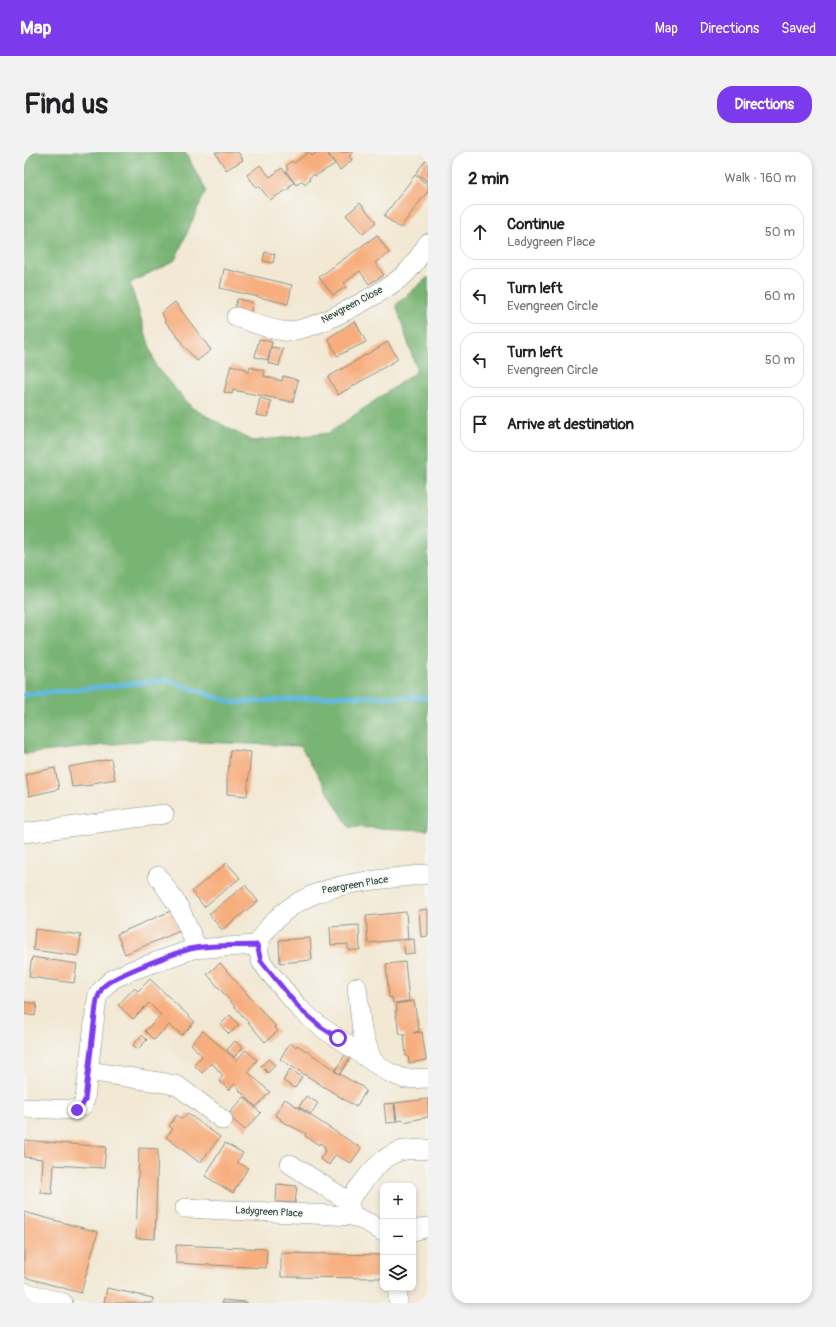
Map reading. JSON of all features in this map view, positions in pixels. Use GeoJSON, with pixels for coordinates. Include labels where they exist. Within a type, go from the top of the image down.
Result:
{"type":"FeatureCollection","features":[{"type":"Feature","properties":{"kind":"street","name":"Newgreen Close"},"geometry":{"type":"LineString","coordinates":[[236,317],[283,331],[299,330],[315,325],[347,310],[392,284],[405,274],[415,263],[428,243]]}},
{"type":"Feature","properties":{"kind":"street"},"geometry":{"type":"LineString","coordinates":[[24,833],[164,814]]}},
{"type":"Feature","properties":{"kind":"street","name":"Peargreen Place"},"geometry":{"type":"LineString","coordinates":[[257,945],[263,934],[277,917],[291,906],[318,891],[340,886],[428,874]]}},
{"type":"Feature","properties":{"kind":"street"},"geometry":{"type":"LineString","coordinates":[[158,876],[179,907],[197,948]]}},
{"type":"Feature","properties":{"kind":"street"},"geometry":{"type":"LineString","coordinates":[[24,1108],[77,1110],[82,1106],[85,1100],[98,995],[113,979],[130,971],[197,948],[257,945],[261,961],[300,1009],[321,1027],[388,1072],[405,1079],[428,1078]]}},
{"type":"Feature","properties":{"kind":"street"},"geometry":{"type":"LineString","coordinates":[[357,987],[362,1031],[373,1062]]}},
{"type":"Feature","properties":{"kind":"street"},"geometry":{"type":"LineString","coordinates":[[88,1071],[165,1082],[178,1086],[223,1120]]}},
{"type":"Feature","properties":{"kind":"street"},"geometry":{"type":"LineString","coordinates":[[351,1209],[375,1169],[387,1158],[400,1151],[428,1149]]}},
{"type":"Feature","properties":{"kind":"street","name":"Ladygreen Place"},"geometry":{"type":"LineString","coordinates":[[290,1164],[380,1230]]}},
{"type":"Feature","properties":{"kind":"street","name":"Ladygreen Place"},"geometry":{"type":"LineString","coordinates":[[185,1208],[351,1209]]}},
{"type":"Feature","properties":{"kind":"street"},"geometry":{"type":"LineString","coordinates":[[416,1230],[428,1227]]}},
{"type":"Feature","properties":{"kind":"street"},"geometry":{"type":"LineString","coordinates":[[398,1291],[398,1303]]}},
{"type":"Feature","properties":{"kind":"street"},"geometry":{"type":"LineString","coordinates":[[24,1292],[63,1303]]}},
{"type":"Feature","properties":{"kind":"green space"},"geometry":{"type":"Polygon","coordinates":[[[24,152],[185,152],[206,190],[175,260],[130,283],[156,367],[192,408],[252,441],[329,433],[417,371],[396,305],[428,277],[428,830],[349,827],[300,746],[152,740],[24,754],[24,152]]]}},
{"type":"Feature","properties":{"kind":"building"},"geometry":{"type":"Polygon","coordinates":[[[215,152],[238,152],[243,160],[226,170],[215,152]]]}},
{"type":"Feature","properties":{"kind":"building"},"geometry":{"type":"Polygon","coordinates":[[[309,152],[312,156],[317,152],[326,152],[335,164],[315,176],[314,174],[309,178],[310,180],[305,185],[302,181],[296,185],[286,171],[288,169],[286,166],[292,161],[294,163],[309,152]]]}},
{"type":"Feature","properties":{"kind":"building"},"geometry":{"type":"Polygon","coordinates":[[[327,152],[354,152],[349,156],[352,160],[340,170],[327,152]]]}},
{"type":"Feature","properties":{"kind":"building"},"geometry":{"type":"Polygon","coordinates":[[[426,160],[428,162],[428,182],[416,173],[426,160]]]}},
{"type":"Feature","properties":{"kind":"building"},"geometry":{"type":"Polygon","coordinates":[[[260,165],[270,177],[282,168],[294,183],[289,186],[290,188],[270,200],[259,186],[257,188],[247,175],[260,165]]]}},
{"type":"Feature","properties":{"kind":"building"},"geometry":{"type":"Polygon","coordinates":[[[415,175],[428,185],[428,191],[400,228],[384,216],[415,175]]]}},
{"type":"Feature","properties":{"kind":"building"},"geometry":{"type":"Polygon","coordinates":[[[360,203],[376,222],[363,234],[346,215],[360,203]]]}},
{"type":"Feature","properties":{"kind":"building"},"geometry":{"type":"Polygon","coordinates":[[[377,235],[389,253],[375,263],[384,275],[369,284],[360,271],[344,283],[347,286],[333,295],[319,277],[377,235]]]}},
{"type":"Feature","properties":{"kind":"building"},"geometry":{"type":"Polygon","coordinates":[[[265,252],[275,254],[273,263],[263,261],[265,252]]]}},
{"type":"Feature","properties":{"kind":"building"},"geometry":{"type":"Polygon","coordinates":[[[224,269],[292,285],[288,304],[220,288],[224,269]]]}},
{"type":"Feature","properties":{"kind":"building"},"geometry":{"type":"Polygon","coordinates":[[[237,299],[252,302],[250,317],[234,314],[237,299]]]}},
{"type":"Feature","properties":{"kind":"building"},"geometry":{"type":"Polygon","coordinates":[[[175,302],[211,350],[197,361],[181,343],[182,342],[164,320],[165,319],[161,313],[175,302]]]}},
{"type":"Feature","properties":{"kind":"building"},"geometry":{"type":"Polygon","coordinates":[[[355,321],[366,342],[337,356],[328,338],[355,321]]]}},
{"type":"Feature","properties":{"kind":"building"},"geometry":{"type":"Polygon","coordinates":[[[259,339],[272,342],[268,360],[255,357],[259,339]]]}},
{"type":"Feature","properties":{"kind":"building"},"geometry":{"type":"Polygon","coordinates":[[[388,342],[398,359],[338,395],[328,377],[388,342]]]}},
{"type":"Feature","properties":{"kind":"building"},"geometry":{"type":"Polygon","coordinates":[[[271,347],[283,349],[279,366],[268,363],[271,347]]]}},
{"type":"Feature","properties":{"kind":"building"},"geometry":{"type":"Polygon","coordinates":[[[231,365],[246,369],[246,372],[249,372],[250,367],[265,371],[264,376],[282,381],[283,376],[298,380],[293,402],[233,390],[232,394],[224,392],[231,365]]]}},
{"type":"Feature","properties":{"kind":"building"},"geometry":{"type":"Polygon","coordinates":[[[260,398],[271,401],[268,417],[256,415],[260,398]]]}},
{"type":"Feature","properties":{"kind":"building"},"geometry":{"type":"Polygon","coordinates":[[[230,750],[251,752],[247,796],[227,794],[227,773],[230,750]]]}},
{"type":"Feature","properties":{"kind":"building"},"geometry":{"type":"Polygon","coordinates":[[[111,759],[115,779],[93,783],[93,785],[72,787],[69,767],[111,759]]]}},
{"type":"Feature","properties":{"kind":"building"},"geometry":{"type":"Polygon","coordinates":[[[55,768],[59,789],[29,796],[26,774],[55,768]]]}},
{"type":"Feature","properties":{"kind":"building"},"geometry":{"type":"Polygon","coordinates":[[[227,863],[240,878],[204,907],[192,891],[227,863]]]}},
{"type":"Feature","properties":{"kind":"building"},"geometry":{"type":"Polygon","coordinates":[[[245,885],[258,901],[222,930],[209,914],[245,885]]]}},
{"type":"Feature","properties":{"kind":"building"},"geometry":{"type":"Polygon","coordinates":[[[428,909],[428,936],[421,937],[419,910],[428,909]]]}},
{"type":"Feature","properties":{"kind":"building"},"geometry":{"type":"Polygon","coordinates":[[[171,911],[180,931],[125,954],[117,934],[171,911]]]}},
{"type":"Feature","properties":{"kind":"building"},"geometry":{"type":"Polygon","coordinates":[[[406,912],[408,939],[368,943],[366,916],[406,912]]]}},
{"type":"Feature","properties":{"kind":"building"},"geometry":{"type":"Polygon","coordinates":[[[359,925],[360,950],[348,950],[348,944],[331,945],[330,927],[359,925]]]}},
{"type":"Feature","properties":{"kind":"building"},"geometry":{"type":"Polygon","coordinates":[[[35,929],[81,935],[78,956],[33,950],[35,929]]]}},
{"type":"Feature","properties":{"kind":"building"},"geometry":{"type":"Polygon","coordinates":[[[310,938],[312,960],[280,963],[279,940],[310,938]]]}},
{"type":"Feature","properties":{"kind":"building"},"geometry":{"type":"Polygon","coordinates":[[[414,939],[415,953],[405,954],[403,940],[414,939]]]}},
{"type":"Feature","properties":{"kind":"building"},"geometry":{"type":"Polygon","coordinates":[[[32,957],[77,964],[74,983],[29,977],[32,957]]]}},
{"type":"Feature","properties":{"kind":"building"},"geometry":{"type":"Polygon","coordinates":[[[405,962],[409,1001],[393,1003],[392,997],[389,998],[386,964],[405,962]]]}},
{"type":"Feature","properties":{"kind":"building"},"geometry":{"type":"Polygon","coordinates":[[[220,963],[278,1031],[265,1042],[207,974],[220,963]]]}},
{"type":"Feature","properties":{"kind":"building"},"geometry":{"type":"Polygon","coordinates":[[[150,979],[195,1022],[182,1035],[169,1025],[154,1040],[145,1031],[161,1015],[149,1003],[133,1019],[118,1005],[134,988],[138,991],[150,979]]]}},
{"type":"Feature","properties":{"kind":"building"},"geometry":{"type":"Polygon","coordinates":[[[414,1001],[419,1031],[413,1033],[422,1032],[426,1060],[409,1063],[408,1056],[406,1056],[404,1034],[400,1034],[395,1011],[397,1011],[396,1004],[414,1001]]]}},
{"type":"Feature","properties":{"kind":"building"},"geometry":{"type":"Polygon","coordinates":[[[25,1002],[37,1004],[35,1016],[24,1014],[25,1002]]]}},
{"type":"Feature","properties":{"kind":"building"},"geometry":{"type":"Polygon","coordinates":[[[230,1015],[239,1025],[229,1034],[220,1025],[230,1015]]]}},
{"type":"Feature","properties":{"kind":"building"},"geometry":{"type":"Polygon","coordinates":[[[203,1031],[236,1060],[246,1050],[257,1060],[248,1072],[270,1092],[256,1107],[235,1084],[229,1090],[219,1081],[223,1076],[213,1064],[210,1064],[202,1073],[194,1065],[202,1056],[191,1044],[203,1031]]]}},
{"type":"Feature","properties":{"kind":"building"},"geometry":{"type":"Polygon","coordinates":[[[142,1035],[147,1040],[138,1049],[133,1045],[142,1035]]]}},
{"type":"Feature","properties":{"kind":"building"},"geometry":{"type":"Polygon","coordinates":[[[235,1041],[243,1048],[234,1057],[227,1050],[235,1041]]]}},
{"type":"Feature","properties":{"kind":"building"},"geometry":{"type":"Polygon","coordinates":[[[290,1043],[296,1047],[297,1045],[336,1070],[334,1071],[361,1086],[366,1091],[356,1107],[280,1059],[290,1043]]]}},
{"type":"Feature","properties":{"kind":"building"},"geometry":{"type":"Polygon","coordinates":[[[345,1055],[350,1058],[340,1074],[335,1071],[345,1055]]]}},
{"type":"Feature","properties":{"kind":"building"},"geometry":{"type":"Polygon","coordinates":[[[268,1059],[275,1065],[268,1073],[261,1066],[268,1059]]]}},
{"type":"Feature","properties":{"kind":"building"},"geometry":{"type":"Polygon","coordinates":[[[290,1069],[302,1077],[295,1088],[283,1081],[290,1069]]]}},
{"type":"Feature","properties":{"kind":"building"},"geometry":{"type":"Polygon","coordinates":[[[306,1096],[318,1103],[311,1114],[299,1107],[306,1096]]]}},
{"type":"Feature","properties":{"kind":"building"},"geometry":{"type":"Polygon","coordinates":[[[244,1097],[261,1113],[245,1130],[228,1115],[244,1097]]]}},
{"type":"Feature","properties":{"kind":"building"},"geometry":{"type":"Polygon","coordinates":[[[285,1099],[361,1148],[351,1163],[335,1155],[329,1165],[320,1159],[326,1150],[324,1149],[325,1147],[320,1143],[319,1145],[305,1136],[306,1134],[280,1120],[281,1119],[275,1115],[285,1099]]]}},
{"type":"Feature","properties":{"kind":"building"},"geometry":{"type":"Polygon","coordinates":[[[428,1099],[428,1117],[404,1122],[403,1120],[397,1121],[395,1103],[428,1099]]]}},
{"type":"Feature","properties":{"kind":"building"},"geometry":{"type":"Polygon","coordinates":[[[394,1103],[396,1122],[386,1123],[384,1104],[394,1103]]]}},
{"type":"Feature","properties":{"kind":"building"},"geometry":{"type":"Polygon","coordinates":[[[187,1113],[220,1137],[200,1163],[166,1137],[173,1129],[169,1126],[177,1115],[182,1119],[187,1113]]]}},
{"type":"Feature","properties":{"kind":"building"},"geometry":{"type":"Polygon","coordinates":[[[24,1140],[106,1147],[104,1168],[54,1165],[52,1194],[41,1193],[43,1159],[24,1157],[24,1140]]]}},
{"type":"Feature","properties":{"kind":"building"},"geometry":{"type":"Polygon","coordinates":[[[225,1143],[243,1153],[237,1162],[248,1168],[233,1193],[205,1176],[225,1143]]]}},
{"type":"Feature","properties":{"kind":"building"},"geometry":{"type":"Polygon","coordinates":[[[139,1148],[158,1149],[155,1239],[136,1238],[139,1148]]]}},
{"type":"Feature","properties":{"kind":"building"},"geometry":{"type":"Polygon","coordinates":[[[277,1184],[297,1186],[295,1203],[276,1202],[277,1184]]]}},
{"type":"Feature","properties":{"kind":"building"},"geometry":{"type":"Polygon","coordinates":[[[24,1212],[98,1232],[81,1293],[24,1277],[24,1212]]]}},
{"type":"Feature","properties":{"kind":"building"},"geometry":{"type":"Polygon","coordinates":[[[176,1245],[267,1249],[266,1268],[176,1263],[176,1245]]]}},
{"type":"Feature","properties":{"kind":"building"},"geometry":{"type":"Polygon","coordinates":[[[281,1253],[380,1255],[380,1278],[281,1277],[281,1253]]]}},
{"type":"Feature","properties":{"kind":"building"},"geometry":{"type":"Polygon","coordinates":[[[107,1288],[153,1298],[152,1303],[104,1303],[107,1288]]]}},
{"type":"Feature","properties":{"kind":"building"},"geometry":{"type":"Polygon","coordinates":[[[222,1300],[247,1302],[247,1303],[222,1303],[222,1300]]]}},
{"type":"Feature","properties":{"kind":"waterway"},"geometry":{"type":"LineString","coordinates":[[24,695],[166,680],[234,703],[340,696],[428,698]]}},
{"type":"Feature","properties":{"kind":"route"},"geometry":{"type":"LineString","coordinates":[[77,1110],[82,1106],[85,1100],[98,995],[113,979],[130,971],[193,948],[257,945],[261,961],[300,1009],[321,1027],[338,1038]]}}]}
